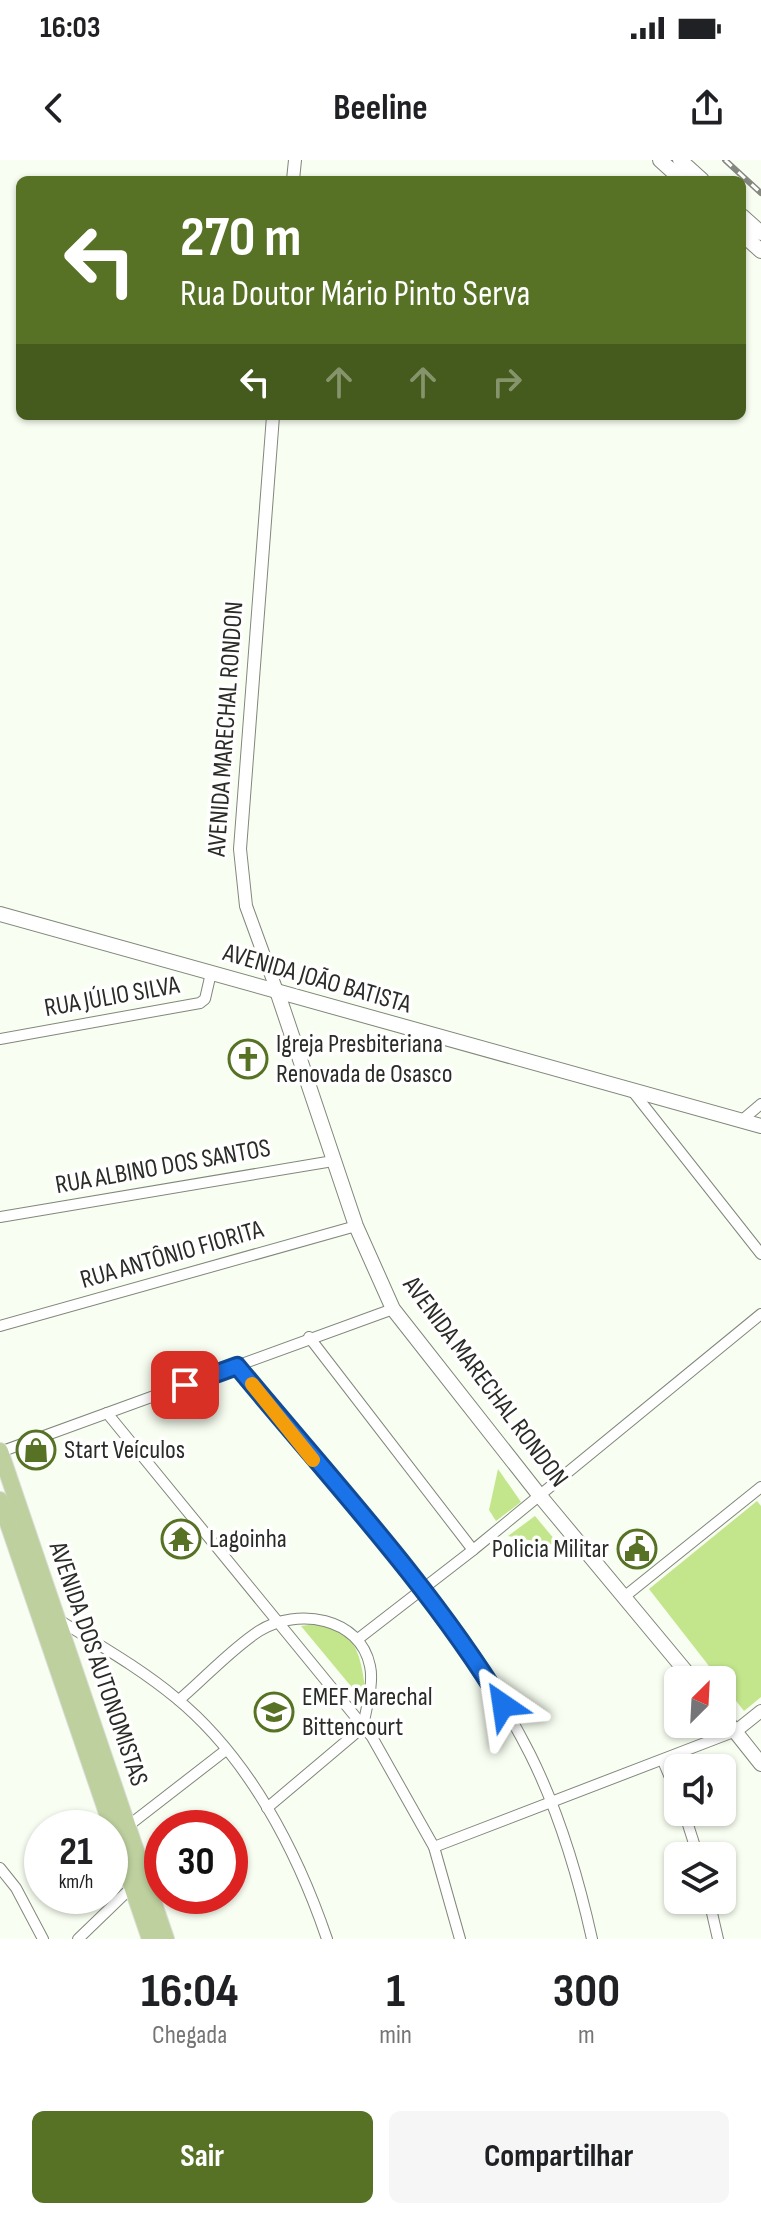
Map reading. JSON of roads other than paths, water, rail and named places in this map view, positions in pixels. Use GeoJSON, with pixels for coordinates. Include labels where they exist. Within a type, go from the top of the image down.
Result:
{"type":"FeatureCollection","features":[{"type":"Feature","properties":{"kind":"main road"},"geometry":{"type":"LineString","coordinates":[[660,160],[678,176]]}},
{"type":"Feature","properties":{"kind":"main road"},"geometry":{"type":"LineString","coordinates":[[680,160],[698,176]]}},
{"type":"Feature","properties":{"kind":"main road"},"geometry":{"type":"LineString","coordinates":[[746,220],[761,233]]}},
{"type":"Feature","properties":{"kind":"main road"},"geometry":{"type":"LineString","coordinates":[[746,238],[761,251]]}},
{"type":"Feature","properties":{"kind":"main road","name":"AVENIDA JOÃO BATISTA"},"geometry":{"type":"LineString","coordinates":[[0,914],[278,994],[761,1126]]}},
{"type":"Feature","properties":{"kind":"main road","name":"AVENIDA MARECHAL RONDON"},"geometry":{"type":"LineString","coordinates":[[278,994],[356,1226],[393,1309],[540,1496],[681,1666]]}},
{"type":"Feature","properties":{"kind":"main road","name":"AVENIDA DOS AUTONOMISTAS"},"geometry":{"type":"LineString","coordinates":[[0,1452],[123,1810]]}},
{"type":"Feature","properties":{"kind":"main road","name":"AVENIDA DOS AUTONOMISTAS"},"geometry":{"type":"LineString","coordinates":[[0,1500],[150,1939]]}},
{"type":"Feature","properties":{"kind":"main road"},"geometry":{"type":"LineString","coordinates":[[736,1731],[761,1764]]}},
{"type":"Feature","properties":{"kind":"main road","name":"AVENIDA DOS AUTONOMISTAS"},"geometry":{"type":"LineString","coordinates":[[128,1826],[166,1939]]}},
{"type":"Feature","properties":{"kind":"street","name":"AVENIDA MARECHAL RONDON"},"geometry":{"type":"LineString","coordinates":[[273,420],[240,849],[246,906],[278,994]]}},
{"type":"Feature","properties":{"kind":"street","name":"RUA JÚLIO SILVA"},"geometry":{"type":"LineString","coordinates":[[0,1039],[200,1003],[205,999],[211,973]]}},
{"type":"Feature","properties":{"kind":"street"},"geometry":{"type":"LineString","coordinates":[[634,1093],[761,1254]]}},
{"type":"Feature","properties":{"kind":"street"},"geometry":{"type":"LineString","coordinates":[[741,1121],[761,1104]]}},
{"type":"Feature","properties":{"kind":"street","name":"RUA ALBINO DOS SANTOS"},"geometry":{"type":"LineString","coordinates":[[0,1217],[333,1161]]}},
{"type":"Feature","properties":{"kind":"street","name":"RUA ANTÔNIO FIORITA"},"geometry":{"type":"LineString","coordinates":[[0,1326],[356,1226]]}},
{"type":"Feature","properties":{"kind":"street"},"geometry":{"type":"LineString","coordinates":[[0,1452],[309,1337],[393,1309]]}},
{"type":"Feature","properties":{"kind":"street"},"geometry":{"type":"LineString","coordinates":[[358,1639],[540,1496],[761,1314]]}},
{"type":"Feature","properties":{"kind":"street"},"geometry":{"type":"LineString","coordinates":[[309,1337],[473,1550]]}},
{"type":"Feature","properties":{"kind":"street"},"geometry":{"type":"LineString","coordinates":[[237,1366],[422,1590],[473,1657],[507,1712],[551,1801],[575,1872],[592,1939]]}},
{"type":"Feature","properties":{"kind":"street"},"geometry":{"type":"LineString","coordinates":[[107,1413],[280,1623],[390,1765],[434,1847],[460,1939]]}},
{"type":"Feature","properties":{"kind":"street"},"geometry":{"type":"LineString","coordinates":[[624,1597],[761,1487]]}},
{"type":"Feature","properties":{"kind":"street"},"geometry":{"type":"LineString","coordinates":[[59,1620],[179,1700],[226,1750],[267,1808],[307,1884],[327,1939]]}},
{"type":"Feature","properties":{"kind":"street"},"geometry":{"type":"LineString","coordinates":[[179,1700],[258,1632],[280,1623],[321,1620],[346,1629],[358,1639],[371,1677],[363,1727],[267,1808]]}},
{"type":"Feature","properties":{"kind":"street"},"geometry":{"type":"LineString","coordinates":[[736,1731],[761,1711]]}},
{"type":"Feature","properties":{"kind":"street"},"geometry":{"type":"LineString","coordinates":[[434,1847],[719,1738]]}},
{"type":"Feature","properties":{"kind":"street"},"geometry":{"type":"LineString","coordinates":[[128,1826],[226,1750]]}},
{"type":"Feature","properties":{"kind":"street"},"geometry":{"type":"LineString","coordinates":[[0,1868],[16,1888],[43,1939]]}},
{"type":"Feature","properties":{"kind":"street"},"geometry":{"type":"LineString","coordinates":[[78,1939],[133,1886]]}},
{"type":"Feature","properties":{"kind":"street"},"geometry":{"type":"LineString","coordinates":[[712,1914],[718,1939]]}},
{"type":"Feature","properties":{"kind":"railway"},"geometry":{"type":"LineString","coordinates":[[725,160],[742,176]]}},
{"type":"Feature","properties":{"kind":"railway"},"geometry":{"type":"LineString","coordinates":[[746,179],[761,193]]}},
{"type":"Feature","properties":{"kind":"place","name":"Igreja Presbiteriana Renovada de Osasco"},"geometry":{"type":"Point","coordinates":[248,1059]}},
{"type":"Feature","properties":{"kind":"place","name":"Start Veículos"},"geometry":{"type":"Point","coordinates":[36,1450]}},
{"type":"Feature","properties":{"kind":"place","name":"Lagoinha"},"geometry":{"type":"Point","coordinates":[181,1539]}},
{"type":"Feature","properties":{"kind":"place","name":"Policia Militar"},"geometry":{"type":"Point","coordinates":[637,1549]}},
{"type":"Feature","properties":{"kind":"place","name":"EMEF Marechal Bittencourt"},"geometry":{"type":"Point","coordinates":[274,1712]}}]}
